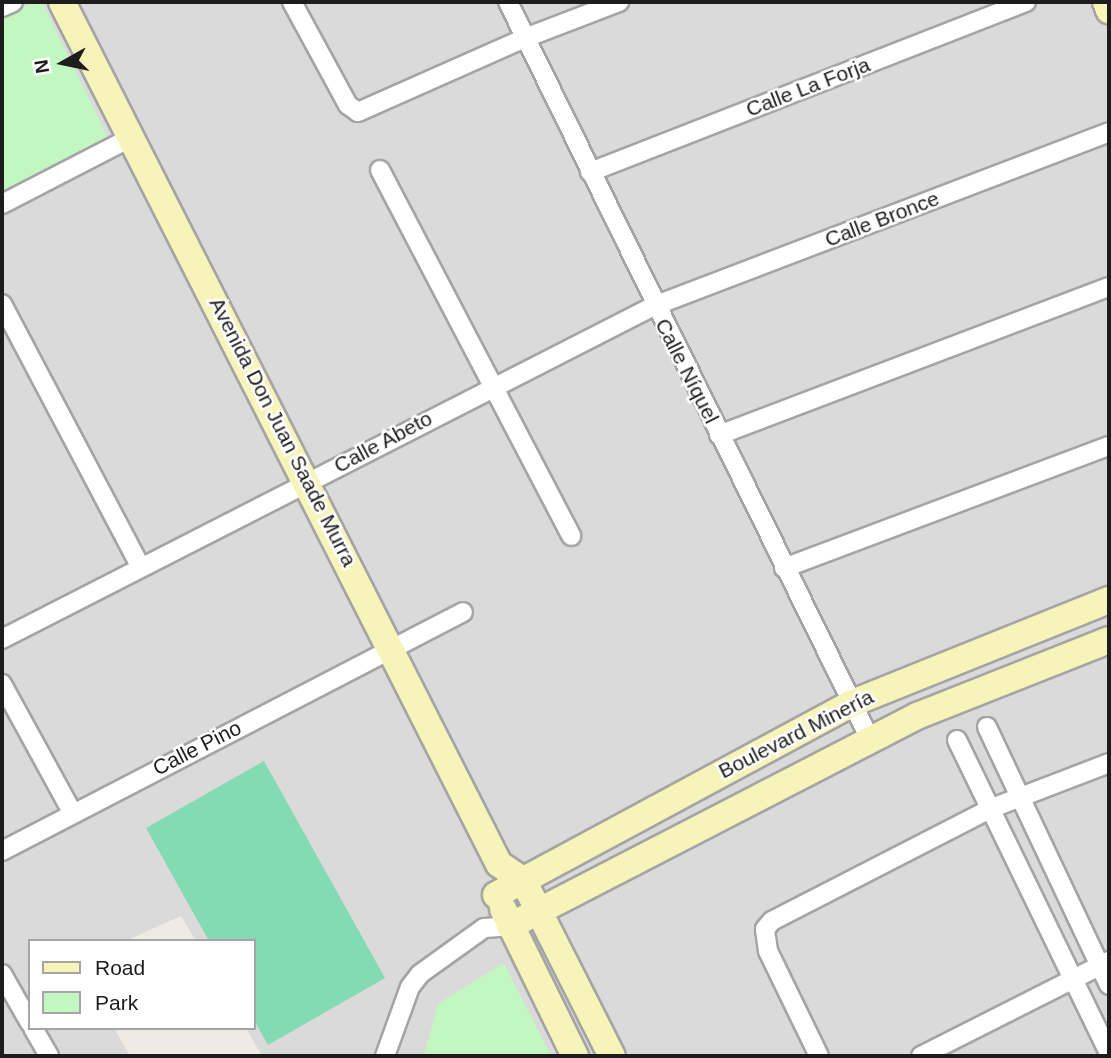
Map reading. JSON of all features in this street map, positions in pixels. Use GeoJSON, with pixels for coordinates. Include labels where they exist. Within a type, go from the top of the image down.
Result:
{"type":"FeatureCollection","features":[{"type":"Feature","properties":{"kind":"street"},"geometry":{"type":"LineString","coordinates":[[2,7],[13,2]]}},
{"type":"Feature","properties":{"kind":"street","name":"Avenida Don Juan Saade Murra"},"geometry":{"type":"LineString","coordinates":[[62,2],[394,648],[499,864]]}},
{"type":"Feature","properties":{"kind":"street"},"geometry":{"type":"LineString","coordinates":[[292,2],[348,105],[358,112],[525,38],[619,2]]}},
{"type":"Feature","properties":{"kind":"street","name":"Calle Níquel"},"geometry":{"type":"LineString","coordinates":[[508,2],[654,306],[850,704],[870,739]]}},
{"type":"Feature","properties":{"kind":"street","name":"Calle La Forja"},"geometry":{"type":"LineString","coordinates":[[590,172],[1027,2]]}},
{"type":"Feature","properties":{"kind":"street"},"geometry":{"type":"LineString","coordinates":[[1106,2],[1109,10]]}},
{"type":"Feature","properties":{"kind":"street","name":"Calle Bronce"},"geometry":{"type":"LineString","coordinates":[[654,306],[1109,132]]}},
{"type":"Feature","properties":{"kind":"street"},"geometry":{"type":"LineString","coordinates":[[2,204],[132,137]]}},
{"type":"Feature","properties":{"kind":"street"},"geometry":{"type":"LineString","coordinates":[[380,170],[571,536]]}},
{"type":"Feature","properties":{"kind":"street"},"geometry":{"type":"LineString","coordinates":[[719,435],[1109,287]]}},
{"type":"Feature","properties":{"kind":"street"},"geometry":{"type":"LineString","coordinates":[[2,304],[140,566]]}},
{"type":"Feature","properties":{"kind":"street","name":"Calle Abeto"},"geometry":{"type":"LineString","coordinates":[[2,639],[491,386],[654,306]]}},
{"type":"Feature","properties":{"kind":"street"},"geometry":{"type":"LineString","coordinates":[[784,568],[1109,446]]}},
{"type":"Feature","properties":{"kind":"street","name":"Boulevard Minería"},"geometry":{"type":"LineString","coordinates":[[496,895],[850,704],[1109,600]]}},
{"type":"Feature","properties":{"kind":"street","name":"Calle Pino"},"geometry":{"type":"LineString","coordinates":[[2,851],[72,812],[463,612]]}},
{"type":"Feature","properties":{"kind":"street","name":"Boulevard Minería"},"geometry":{"type":"LineString","coordinates":[[510,926],[870,739],[982,688],[1109,640]]}},
{"type":"Feature","properties":{"kind":"street"},"geometry":{"type":"LineString","coordinates":[[2,684],[72,812]]}},
{"type":"Feature","properties":{"kind":"street"},"geometry":{"type":"LineString","coordinates":[[987,727],[1104,963],[1109,985]]}},
{"type":"Feature","properties":{"kind":"street"},"geometry":{"type":"LineString","coordinates":[[957,740],[1109,1053]]}},
{"type":"Feature","properties":{"kind":"street"},"geometry":{"type":"LineString","coordinates":[[820,1056],[768,951],[765,929],[909,847],[1020,796],[1109,763]]}},
{"type":"Feature","properties":{"kind":"street"},"geometry":{"type":"LineString","coordinates":[[484,928],[496,895],[499,864],[523,880],[612,1056]]}},
{"type":"Feature","properties":{"kind":"street"},"geometry":{"type":"LineString","coordinates":[[496,895],[575,1056]]}},
{"type":"Feature","properties":{"kind":"street"},"geometry":{"type":"LineString","coordinates":[[385,1056],[410,987],[420,974],[484,928],[510,926]]}},
{"type":"Feature","properties":{"kind":"street"},"geometry":{"type":"LineString","coordinates":[[920,1056],[1104,963]]}},
{"type":"Feature","properties":{"kind":"street"},"geometry":{"type":"LineString","coordinates":[[2,974],[28,1020]]}},
{"type":"Feature","properties":{"kind":"street"},"geometry":{"type":"LineString","coordinates":[[34,1030],[49,1056]]}},
{"type":"Feature","properties":{"kind":"shaded area"},"geometry":{"type":"Polygon","coordinates":[[[2,2],[1109,2],[1109,1056],[262,1056],[247,1030],[256,1030],[256,939],[195,939],[181,916],[129,939],[28,939],[28,1030],[115,1030],[130,1056],[2,1056],[2,2]]]}},
{"type":"Feature","properties":{"kind":"green space"},"geometry":{"type":"Polygon","coordinates":[[[33,2],[42,2],[108,138],[2,193],[2,18],[33,2]]]}},
{"type":"Feature","properties":{"kind":"green space"},"geometry":{"type":"Polygon","coordinates":[[[264,761],[385,978],[268,1045],[256,1024],[256,939],[208,939],[146,828],[264,761]]]}},
{"type":"Feature","properties":{"kind":"green space"},"geometry":{"type":"Polygon","coordinates":[[[504,963],[551,1056],[424,1056],[438,1004],[504,963]]]}}]}
